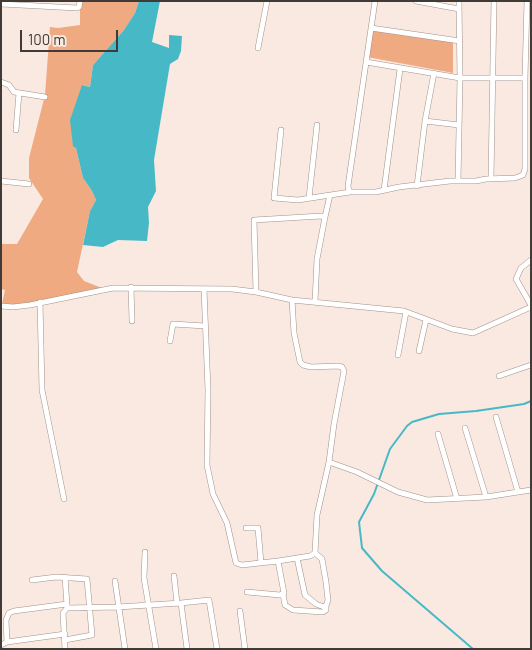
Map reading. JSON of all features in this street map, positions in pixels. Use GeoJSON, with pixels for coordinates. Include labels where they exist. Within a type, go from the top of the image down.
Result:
{"type":"FeatureCollection","features":[{"type":"Feature","properties":{"kind":"street"},"geometry":{"type":"LineString","coordinates":[[1,4],[77,8],[80,1]]}},
{"type":"Feature","properties":{"kind":"street"},"geometry":{"type":"LineString","coordinates":[[258,48],[267,1]]}},
{"type":"Feature","properties":{"kind":"street"},"geometry":{"type":"LineString","coordinates":[[350,192],[348,186],[375,1]]}},
{"type":"Feature","properties":{"kind":"street"},"geometry":{"type":"LineString","coordinates":[[416,1],[459,8]]}},
{"type":"Feature","properties":{"kind":"street"},"geometry":{"type":"LineString","coordinates":[[458,181],[459,1]]}},
{"type":"Feature","properties":{"kind":"street"},"geometry":{"type":"LineString","coordinates":[[491,179],[494,1]]}},
{"type":"Feature","properties":{"kind":"street"},"geometry":{"type":"LineString","coordinates":[[281,130],[274,198],[298,200],[350,192],[364,193],[458,181],[519,177],[524,173],[527,1]]}},
{"type":"Feature","properties":{"kind":"street"},"geometry":{"type":"LineString","coordinates":[[371,28],[460,41]]}},
{"type":"Feature","properties":{"kind":"street"},"geometry":{"type":"LineString","coordinates":[[366,62],[460,78],[525,78]]}},
{"type":"Feature","properties":{"kind":"street"},"geometry":{"type":"LineString","coordinates":[[384,190],[400,69]]}},
{"type":"Feature","properties":{"kind":"street"},"geometry":{"type":"LineString","coordinates":[[417,186],[434,73]]}},
{"type":"Feature","properties":{"kind":"street"},"geometry":{"type":"LineString","coordinates":[[1,82],[10,86],[13,91],[45,97]]}},
{"type":"Feature","properties":{"kind":"street"},"geometry":{"type":"LineString","coordinates":[[16,130],[19,93]]}},
{"type":"Feature","properties":{"kind":"street"},"geometry":{"type":"LineString","coordinates":[[426,120],[459,125]]}},
{"type":"Feature","properties":{"kind":"street"},"geometry":{"type":"LineString","coordinates":[[309,198],[317,125]]}},
{"type":"Feature","properties":{"kind":"street"},"geometry":{"type":"LineString","coordinates":[[1,181],[29,184]]}},
{"type":"Feature","properties":{"kind":"street"},"geometry":{"type":"LineString","coordinates":[[315,302],[317,259],[330,195]]}},
{"type":"Feature","properties":{"kind":"street"},"geometry":{"type":"LineString","coordinates":[[256,292],[254,220],[325,217]]}},
{"type":"Feature","properties":{"kind":"street"},"geometry":{"type":"LineString","coordinates":[[1,306],[13,307],[112,288],[232,289],[292,300],[406,312],[452,329],[473,333],[531,306],[516,279],[521,268],[531,260]]}},
{"type":"Feature","properties":{"kind":"street"},"geometry":{"type":"LineString","coordinates":[[130,288],[132,321]]}},
{"type":"Feature","properties":{"kind":"street"},"geometry":{"type":"LineString","coordinates":[[204,289],[208,390],[206,454],[212,494],[226,523],[236,563],[242,565],[278,561],[310,556],[315,552]]}},
{"type":"Feature","properties":{"kind":"street"},"geometry":{"type":"LineString","coordinates":[[278,561],[285,605],[292,610],[322,612],[326,610],[328,600],[322,559],[315,552],[317,515],[329,462],[344,371],[342,367],[338,366],[311,367],[300,362],[296,343],[292,300]]}},
{"type":"Feature","properties":{"kind":"street"},"geometry":{"type":"LineString","coordinates":[[40,302],[42,390],[64,499]]}},
{"type":"Feature","properties":{"kind":"street"},"geometry":{"type":"LineString","coordinates":[[398,355],[406,312]]}},
{"type":"Feature","properties":{"kind":"street"},"geometry":{"type":"LineString","coordinates":[[419,351],[426,320]]}},
{"type":"Feature","properties":{"kind":"street"},"geometry":{"type":"LineString","coordinates":[[170,342],[173,324],[205,326]]}},
{"type":"Feature","properties":{"kind":"street"},"geometry":{"type":"LineString","coordinates":[[499,376],[531,366]]}},
{"type":"Feature","properties":{"kind":"street"},"geometry":{"type":"LineString","coordinates":[[496,417],[518,492]]}},
{"type":"Feature","properties":{"kind":"street"},"geometry":{"type":"LineString","coordinates":[[465,428],[486,497]]}},
{"type":"Feature","properties":{"kind":"street"},"geometry":{"type":"LineString","coordinates":[[438,434],[457,499]]}},
{"type":"Feature","properties":{"kind":"street"},"geometry":{"type":"LineString","coordinates":[[329,462],[369,477],[414,498],[427,500],[486,497],[531,490]]}},
{"type":"Feature","properties":{"kind":"street"},"geometry":{"type":"LineString","coordinates":[[246,528],[256,527],[259,529],[261,563]]}},
{"type":"Feature","properties":{"kind":"street"},"geometry":{"type":"LineString","coordinates":[[145,552],[144,578],[156,649]]}},
{"type":"Feature","properties":{"kind":"street"},"geometry":{"type":"LineString","coordinates":[[298,558],[305,595],[322,607],[326,606]]}},
{"type":"Feature","properties":{"kind":"street"},"geometry":{"type":"LineString","coordinates":[[174,576],[187,649]]}},
{"type":"Feature","properties":{"kind":"street"},"geometry":{"type":"LineString","coordinates":[[65,578],[67,606],[63,613],[65,649]]}},
{"type":"Feature","properties":{"kind":"street"},"geometry":{"type":"LineString","coordinates":[[1,645],[7,642],[92,635],[87,578],[32,580]]}},
{"type":"Feature","properties":{"kind":"street"},"geometry":{"type":"LineString","coordinates":[[115,581],[124,649]]}},
{"type":"Feature","properties":{"kind":"street"},"geometry":{"type":"LineString","coordinates":[[247,592],[283,594]]}},
{"type":"Feature","properties":{"kind":"street"},"geometry":{"type":"LineString","coordinates":[[7,642],[6,620],[8,613],[14,611],[67,606],[118,607],[209,600],[217,649]]}},
{"type":"Feature","properties":{"kind":"street"},"geometry":{"type":"LineString","coordinates":[[240,611],[245,649]]}},
{"type":"Feature","properties":{"kind":"shaded area"},"geometry":{"type":"Polygon","coordinates":[[[80,1],[139,1],[135,13],[124,30],[93,65],[90,87],[83,85],[76,148],[83,178],[96,200],[90,211],[77,272],[84,281],[107,290],[18,306],[2,304],[5,290],[1,289],[1,244],[17,244],[43,199],[29,178],[29,158],[45,95],[50,27],[58,28],[80,25],[80,1]]]}},
{"type":"Feature","properties":{"kind":"shaded area"},"geometry":{"type":"Polygon","coordinates":[[[372,28],[453,41],[453,73],[367,57],[372,28]]]}},
{"type":"Feature","properties":{"kind":"water"},"geometry":{"type":"Polygon","coordinates":[[[139,1],[160,1],[152,42],[169,48],[169,35],[182,36],[181,51],[178,59],[170,64],[154,160],[156,191],[148,207],[147,241],[118,240],[103,247],[83,245],[90,211],[96,200],[83,178],[76,148],[73,146],[70,120],[82,85],[90,87],[93,65],[124,30],[135,13],[139,1]]]}},
{"type":"Feature","properties":{"kind":"waterway"},"geometry":{"type":"LineString","coordinates":[[473,649],[382,571],[362,548],[359,522],[374,494],[390,449],[412,422],[439,414],[476,411],[524,404],[531,401]]}}]}
